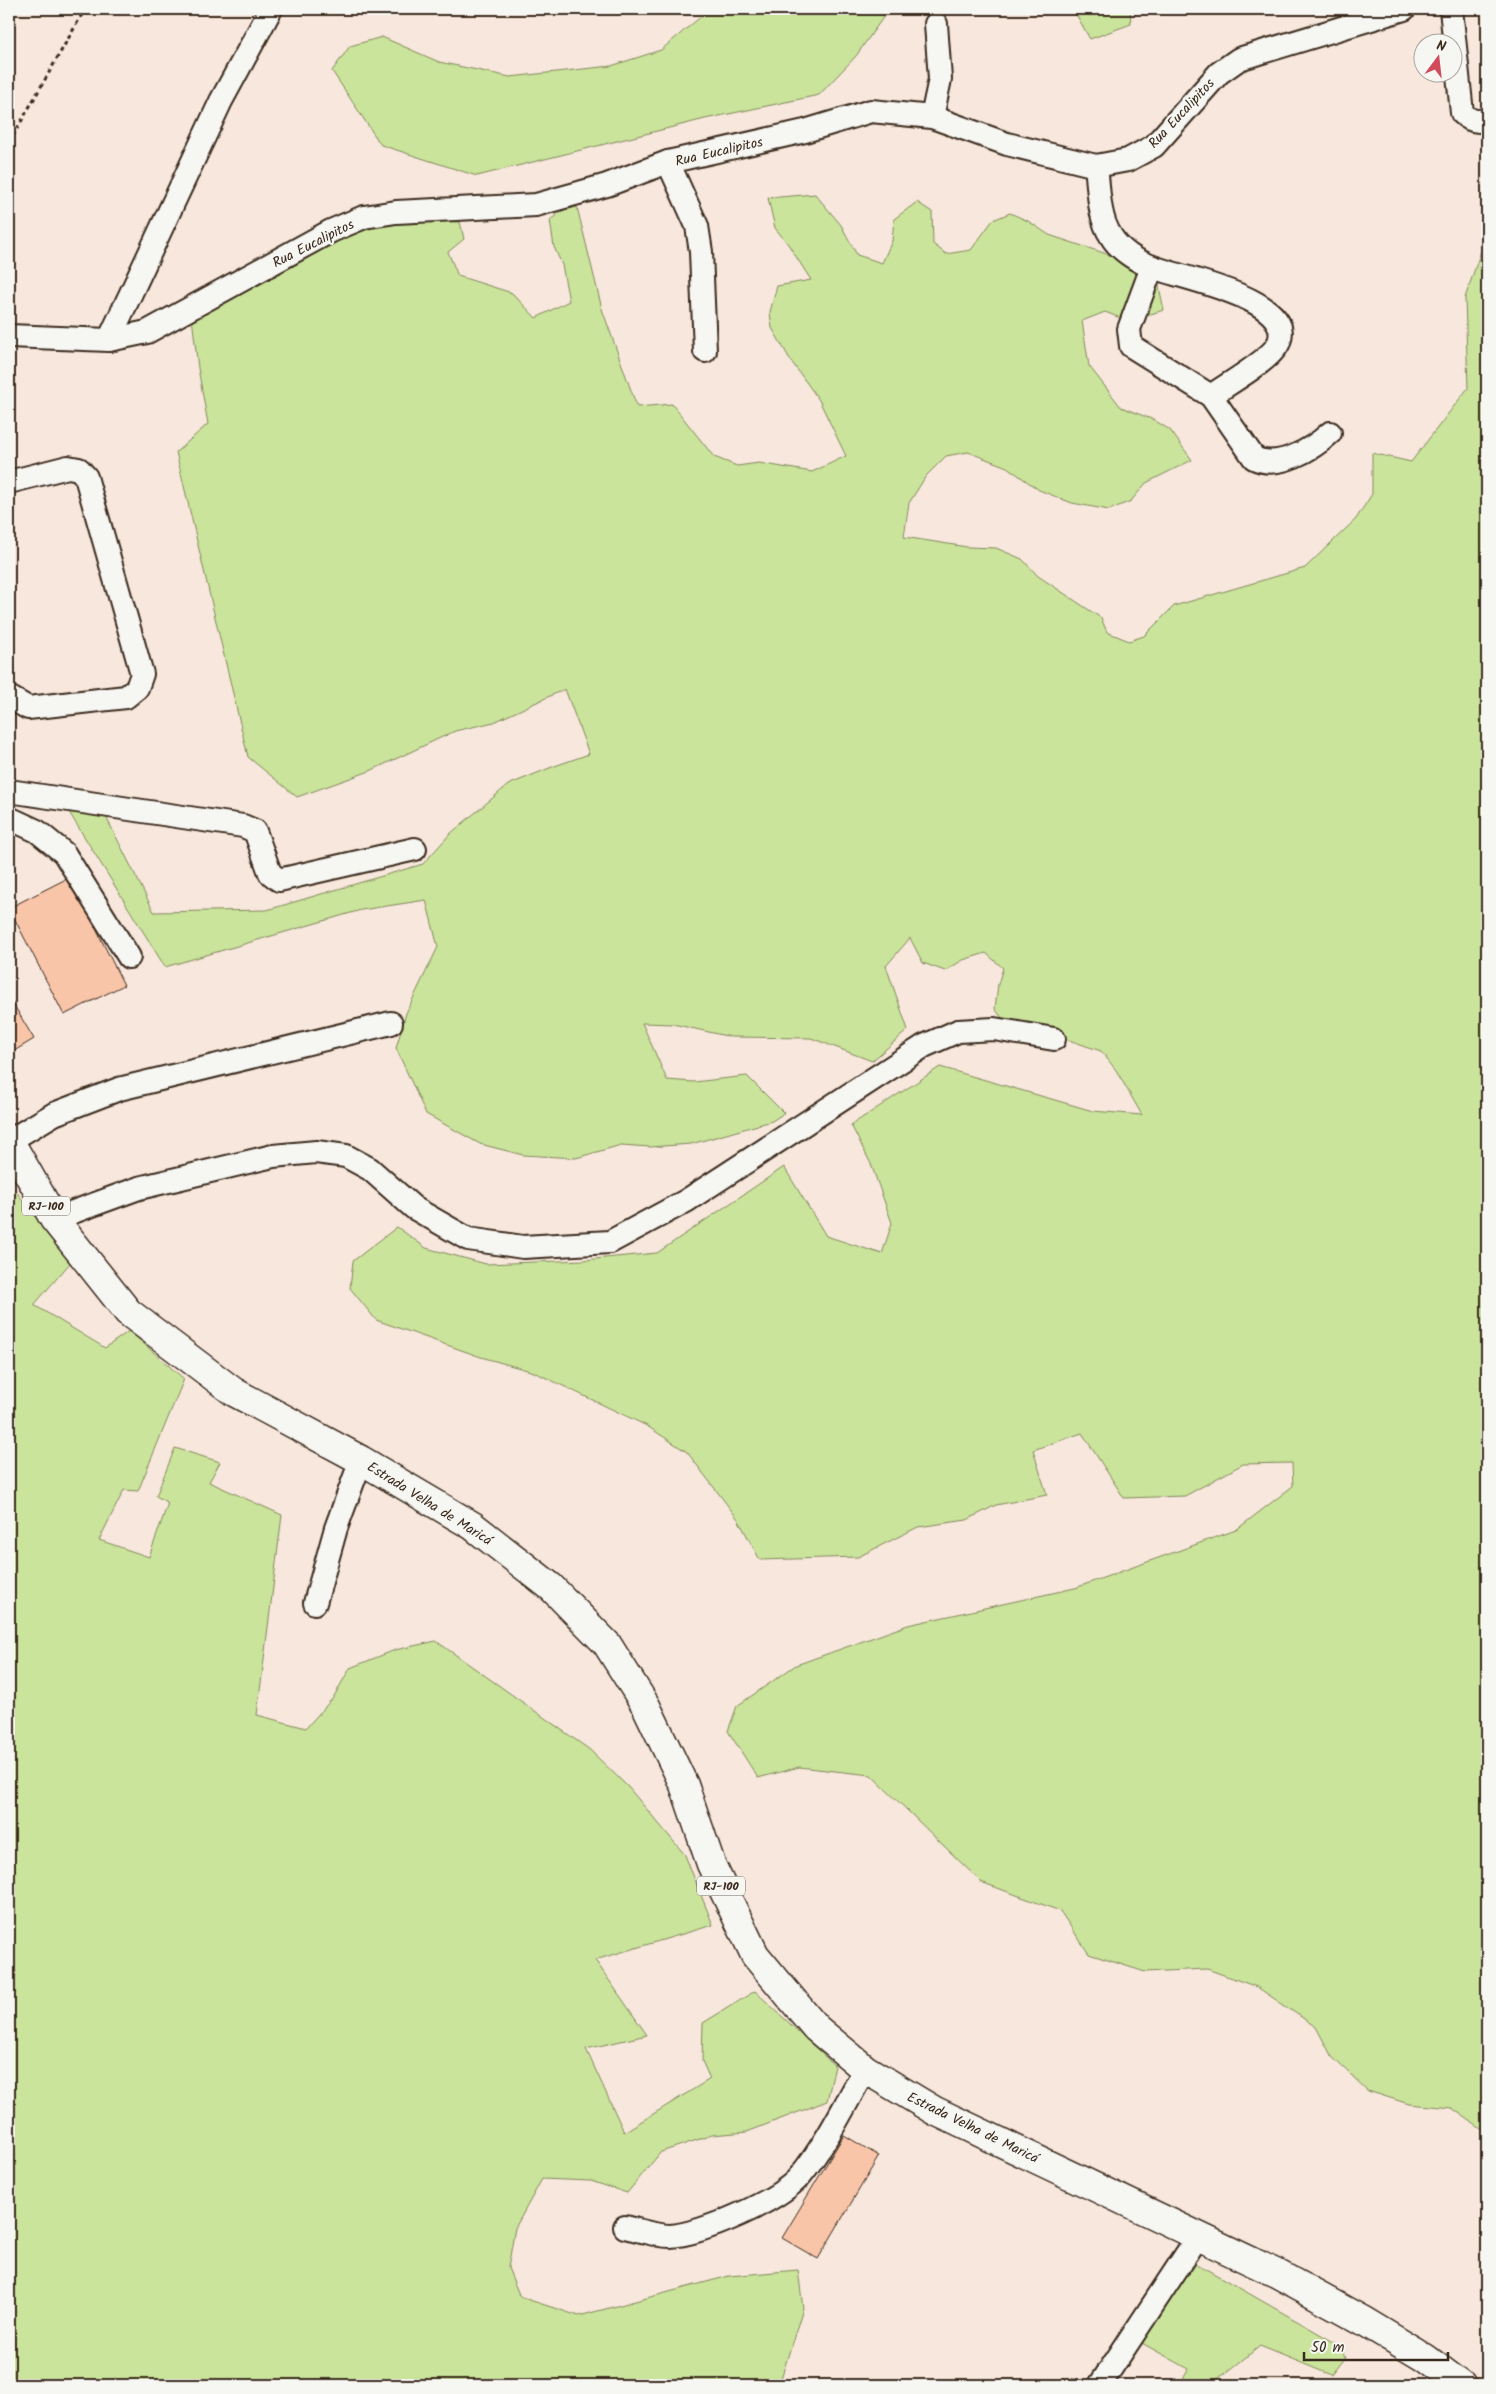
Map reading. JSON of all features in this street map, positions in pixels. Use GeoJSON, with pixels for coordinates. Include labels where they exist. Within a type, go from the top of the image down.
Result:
{"type":"FeatureCollection","features":[{"type":"Feature","properties":{"kind":"main road","name":"Estrada Velha de Maricá"},"geometry":{"type":"LineString","coordinates":[[9,1140],[54,1219],[128,1312],[234,1392],[361,1460],[473,1526],[551,1587],[607,1644],[646,1706],[684,1785],[711,1864],[755,1955],[816,2028],[865,2069],[935,2111],[1276,2273],[1362,2320],[1425,2358],[1461,2385]]}},
{"type":"Feature","properties":{"kind":"street"},"geometry":{"type":"LineString","coordinates":[[109,340],[221,101],[271,9]]}},
{"type":"Feature","properties":{"kind":"street","name":"Rua Eucalipitos"},"geometry":{"type":"LineString","coordinates":[[9,336],[109,340],[147,332],[331,231],[364,217],[396,212],[536,204],[607,185],[668,162],[805,131],[871,111],[932,116],[1007,144],[1096,166],[1128,160],[1154,146],[1219,73],[1239,59],[1404,9]]}},
{"type":"Feature","properties":{"kind":"street"},"geometry":{"type":"LineString","coordinates":[[1451,9],[1462,113],[1468,119],[1480,122],[1487,119]]}},
{"type":"Feature","properties":{"kind":"street"},"geometry":{"type":"LineString","coordinates":[[932,116],[940,80],[936,24]]}},
{"type":"Feature","properties":{"kind":"street"},"geometry":{"type":"LineString","coordinates":[[668,162],[697,226],[701,252],[705,351]]}},
{"type":"Feature","properties":{"kind":"street"},"geometry":{"type":"LineString","coordinates":[[1096,166],[1102,213],[1111,236],[1128,254],[1152,267],[1227,289],[1270,312],[1280,326],[1279,342],[1266,359],[1211,396]]}},
{"type":"Feature","properties":{"kind":"street"},"geometry":{"type":"LineString","coordinates":[[1152,267],[1129,329],[1131,346],[1211,396],[1254,458],[1263,462],[1276,462],[1310,448],[1320,442],[1330,432]]}},
{"type":"Feature","properties":{"kind":"street"},"geometry":{"type":"LineString","coordinates":[[9,482],[68,467],[79,470],[86,477],[142,674],[137,688],[126,697],[28,708],[9,697]]}},
{"type":"Feature","properties":{"kind":"street"},"geometry":{"type":"LineString","coordinates":[[9,791],[243,826],[255,831],[270,873],[279,880],[414,849]]}},
{"type":"Feature","properties":{"kind":"street"},"geometry":{"type":"LineString","coordinates":[[9,818],[37,831],[64,853],[129,957]]}},
{"type":"Feature","properties":{"kind":"street"},"geometry":{"type":"LineString","coordinates":[[9,1140],[54,1114],[118,1089],[391,1024]]}},
{"type":"Feature","properties":{"kind":"street"},"geometry":{"type":"LineString","coordinates":[[54,1219],[140,1188],[273,1156],[316,1152],[346,1156],[370,1169],[414,1208],[468,1240],[523,1247],[610,1242],[686,1201],[924,1046],[958,1031],[994,1029],[1054,1040]]}},
{"type":"Feature","properties":{"kind":"street"},"geometry":{"type":"LineString","coordinates":[[315,1603],[336,1528],[361,1460]]}},
{"type":"Feature","properties":{"kind":"street"},"geometry":{"type":"LineString","coordinates":[[625,2226],[668,2236],[688,2234],[720,2223],[772,2198],[798,2178],[809,2163],[865,2069]]}},
{"type":"Feature","properties":{"kind":"street"},"geometry":{"type":"LineString","coordinates":[[1100,2385],[1199,2235]]}},
{"type":"Feature","properties":{"kind":"path"},"geometry":{"type":"LineString","coordinates":[[9,143],[85,9]]}},
{"type":"Feature","properties":{"kind":"green space"},"geometry":{"type":"Polygon","coordinates":[[[710,9],[889,9],[856,56],[819,95],[705,119],[477,176],[381,145],[332,71],[350,46],[382,37],[439,62],[510,77],[611,66],[661,50],[710,9]]]}},
{"type":"Feature","properties":{"kind":"green space"},"geometry":{"type":"Polygon","coordinates":[[[1073,9],[1130,9],[1131,24],[1090,39],[1073,9]]]}},
{"type":"Feature","properties":{"kind":"green space"},"geometry":{"type":"Polygon","coordinates":[[[815,194],[841,225],[857,255],[882,263],[892,241],[894,219],[917,202],[932,212],[933,244],[946,254],[971,250],[993,220],[1010,213],[1028,221],[1049,235],[1122,259],[1158,282],[1164,310],[1128,321],[1105,312],[1082,321],[1089,366],[1121,407],[1154,420],[1170,430],[1192,460],[1146,483],[1131,501],[1109,510],[1072,503],[1039,490],[1007,467],[968,452],[946,456],[926,476],[909,503],[904,537],[967,547],[996,548],[1022,559],[1038,576],[1101,618],[1107,632],[1129,641],[1144,636],[1174,606],[1305,568],[1356,519],[1372,494],[1372,453],[1411,462],[1468,388],[1465,298],[1487,233],[1487,2133],[1452,2108],[1409,2104],[1368,2091],[1332,2057],[1316,2027],[1257,1987],[1207,1969],[1145,1972],[1089,1954],[1060,1911],[981,1882],[871,1775],[799,1767],[758,1778],[728,1731],[737,1706],[796,1665],[908,1625],[1075,1588],[1236,1530],[1293,1486],[1292,1463],[1243,1464],[1185,1496],[1124,1498],[1082,1433],[1033,1450],[1047,1495],[996,1505],[967,1520],[918,1527],[858,1557],[760,1560],[738,1519],[687,1452],[647,1426],[534,1372],[481,1357],[376,1320],[350,1288],[353,1261],[397,1227],[426,1248],[486,1264],[584,1260],[657,1253],[784,1167],[826,1236],[882,1254],[892,1223],[871,1164],[851,1125],[940,1067],[1093,1111],[1142,1115],[1116,1070],[1101,1051],[1060,1037],[1007,1024],[995,1009],[998,984],[1003,968],[986,953],[963,960],[945,971],[923,963],[910,938],[886,966],[908,1030],[872,1061],[811,1038],[731,1037],[673,1024],[642,1023],[667,1080],[694,1082],[747,1076],[784,1113],[772,1121],[691,1144],[650,1147],[621,1145],[576,1158],[523,1155],[480,1144],[426,1114],[396,1048],[406,1013],[438,947],[426,900],[361,910],[165,967],[64,804],[104,813],[154,912],[267,910],[423,864],[450,834],[508,785],[589,754],[565,689],[494,722],[455,731],[370,771],[297,797],[248,757],[176,452],[208,424],[198,368],[192,318],[327,244],[396,219],[460,222],[464,239],[448,252],[458,276],[512,293],[536,318],[569,301],[562,265],[554,247],[550,220],[562,211],[577,207],[602,309],[637,407],[672,404],[714,457],[737,466],[759,463],[812,472],[846,456],[819,400],[791,361],[772,328],[770,312],[777,286],[811,280],[788,244],[775,228],[768,198],[815,194]]]}},
{"type":"Feature","properties":{"kind":"green space"},"geometry":{"type":"Polygon","coordinates":[[[9,1182],[70,1263],[34,1305],[105,1348],[129,1331],[184,1379],[138,1491],[124,1490],[99,1540],[149,1557],[168,1503],[156,1496],[175,1448],[220,1462],[209,1482],[282,1515],[257,1715],[306,1728],[333,1698],[350,1668],[395,1650],[436,1641],[590,1750],[628,1787],[685,1855],[713,1925],[595,1960],[647,2035],[586,2049],[624,2132],[710,2079],[702,2061],[703,2023],[755,1991],[835,2066],[827,2101],[747,2132],[712,2135],[661,2152],[627,2193],[591,2181],[542,2179],[515,2228],[508,2268],[520,2297],[579,2316],[729,2276],[798,2270],[803,2308],[779,2385],[9,2385],[9,1182]]]}},
{"type":"Feature","properties":{"kind":"green space"},"geometry":{"type":"Polygon","coordinates":[[[1192,2261],[1339,2345],[1345,2357],[1331,2375],[1260,2346],[1208,2385],[1179,2385],[1189,2369],[1140,2342],[1192,2261]]]}},
{"type":"Feature","properties":{"kind":"building"},"geometry":{"type":"Polygon","coordinates":[[[70,877],[124,985],[64,1015],[9,908],[70,877]]]}},
{"type":"Feature","properties":{"kind":"building"},"geometry":{"type":"Polygon","coordinates":[[[9,997],[34,1039],[9,1054],[9,997]]]}},
{"type":"Feature","properties":{"kind":"building"},"geometry":{"type":"Polygon","coordinates":[[[844,2135],[879,2156],[818,2259],[782,2238],[844,2135]]]}}]}
